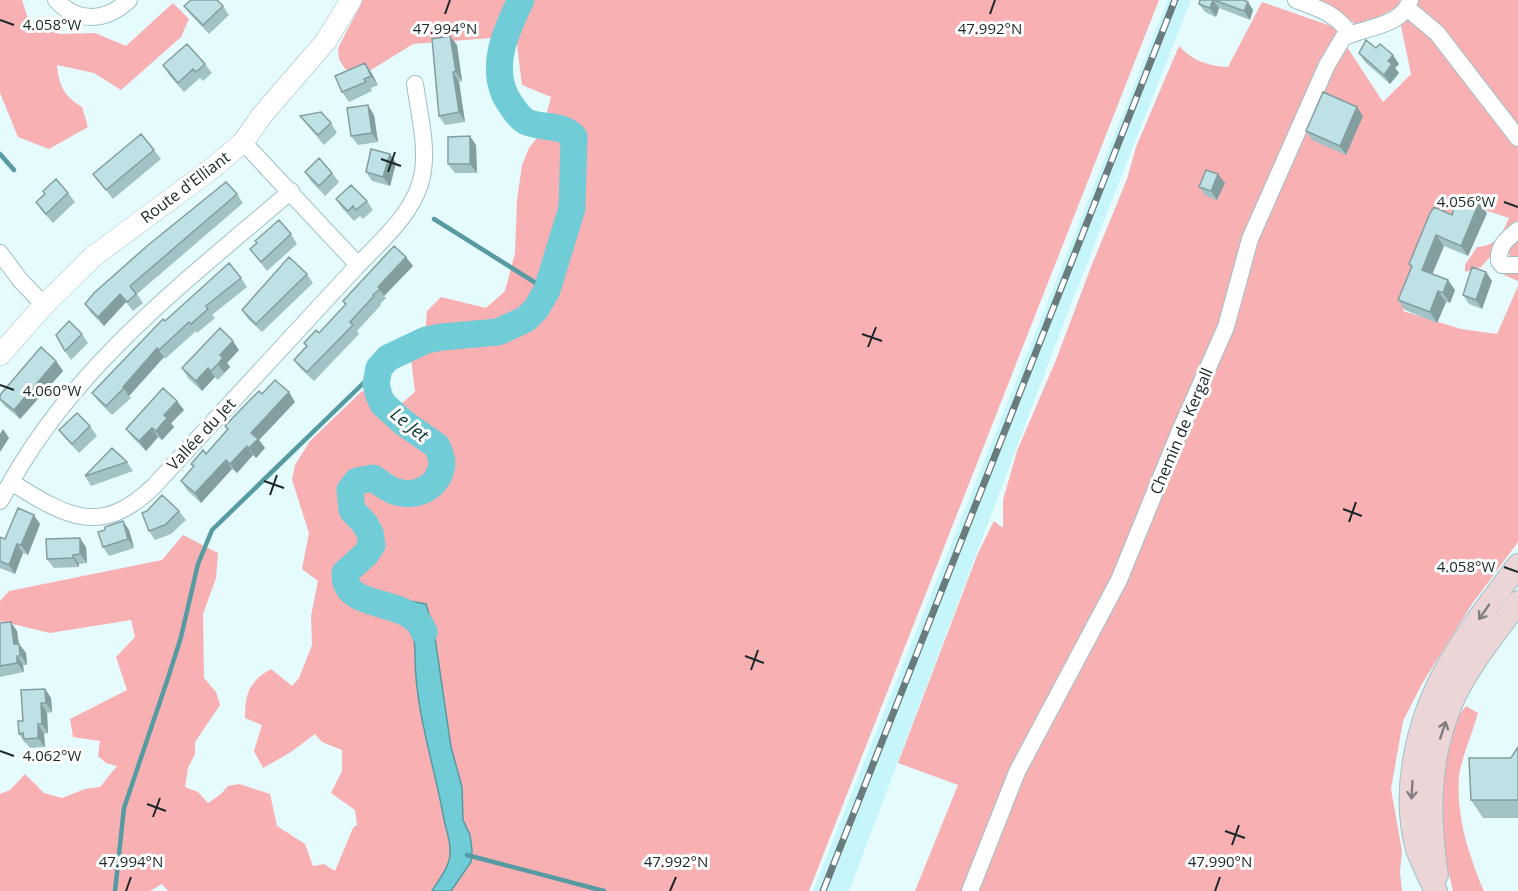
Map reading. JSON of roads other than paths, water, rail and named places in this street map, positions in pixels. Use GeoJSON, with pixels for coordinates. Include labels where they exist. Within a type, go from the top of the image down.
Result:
{"type":"FeatureCollection","features":[{"type":"Feature","properties":{"kind":"main road"},"geometry":{"type":"LineString","coordinates":[[1438,891],[1417,848],[1413,827],[1411,802],[1415,753],[1435,693],[1445,671],[1518,565]]}},
{"type":"Feature","properties":{"kind":"main road"},"geometry":{"type":"LineString","coordinates":[[1438,891],[1432,840],[1431,794],[1438,745],[1452,703],[1460,688],[1518,602]]}},
{"type":"Feature","properties":{"kind":"street"},"geometry":{"type":"LineString","coordinates":[[56,0],[76,14],[105,17],[129,0]]}},
{"type":"Feature","properties":{"kind":"street","name":"Route d'Elliant"},"geometry":{"type":"LineString","coordinates":[[0,355],[44,304],[100,250],[214,167],[243,142],[263,114],[326,41],[351,0]]}},
{"type":"Feature","properties":{"kind":"street"},"geometry":{"type":"LineString","coordinates":[[1296,0],[1330,14],[1340,21],[1350,35],[1387,23],[1408,4],[1437,33],[1518,138]]}},
{"type":"Feature","properties":{"kind":"street","name":"Chemin de Kergall"},"geometry":{"type":"LineString","coordinates":[[970,891],[1021,764],[1119,580],[1179,433],[1226,327],[1250,239],[1299,125],[1336,47],[1343,38],[1350,35]]}},
{"type":"Feature","properties":{"kind":"street","name":"Vallée du Jet"},"geometry":{"type":"LineString","coordinates":[[10,482],[44,503],[69,514],[81,516],[103,516],[120,511],[154,486],[405,213],[416,194],[423,174],[424,146],[415,84]]}},
{"type":"Feature","properties":{"kind":"street"},"geometry":{"type":"LineString","coordinates":[[243,142],[358,265]]}},
{"type":"Feature","properties":{"kind":"street"},"geometry":{"type":"LineString","coordinates":[[0,501],[32,445],[123,338],[164,299],[291,191]]}},
{"type":"Feature","properties":{"kind":"street"},"geometry":{"type":"LineString","coordinates":[[1518,230],[1507,238],[1498,252],[1502,265],[1518,265]]}},
{"type":"Feature","properties":{"kind":"street"},"geometry":{"type":"LineString","coordinates":[[0,253],[20,280],[44,304]]}},
{"type":"Feature","properties":{"kind":"water"},"geometry":{"type":"Polygon","coordinates":[[[404,600],[426,604],[434,631],[451,747],[462,787],[463,820],[470,835],[471,862],[451,891],[432,891],[448,863],[450,843],[421,715],[414,638],[407,624],[396,618],[404,600]]]}},
{"type":"Feature","properties":{"kind":"waterway","name":"Le Jet"},"geometry":{"type":"LineString","coordinates":[[424,632],[417,620],[406,613],[355,594],[347,586],[345,573],[366,554],[372,545],[370,533],[365,524],[352,510],[350,490],[357,481],[373,478],[394,491],[419,492],[432,485],[440,472],[442,462],[437,446],[404,423],[383,404],[379,396],[376,384],[379,368],[388,358],[426,340],[498,332],[526,319],[536,309],[547,290],[572,208],[574,137],[558,128],[524,121],[504,92],[499,66],[501,52],[509,25],[521,0]]}},
{"type":"Feature","properties":{"kind":"waterway"},"geometry":{"type":"LineString","coordinates":[[0,154],[14,170]]}},
{"type":"Feature","properties":{"kind":"waterway"},"geometry":{"type":"LineString","coordinates":[[434,219],[547,290]]}},
{"type":"Feature","properties":{"kind":"waterway"},"geometry":{"type":"LineString","coordinates":[[115,891],[124,808],[181,637],[198,564],[212,530],[379,368]]}},
{"type":"Feature","properties":{"kind":"waterway"},"geometry":{"type":"LineString","coordinates":[[467,855],[604,891]]}},
{"type":"Feature","properties":{"kind":"railway"},"geometry":{"type":"LineString","coordinates":[[823,891],[1175,0]]}}]}
